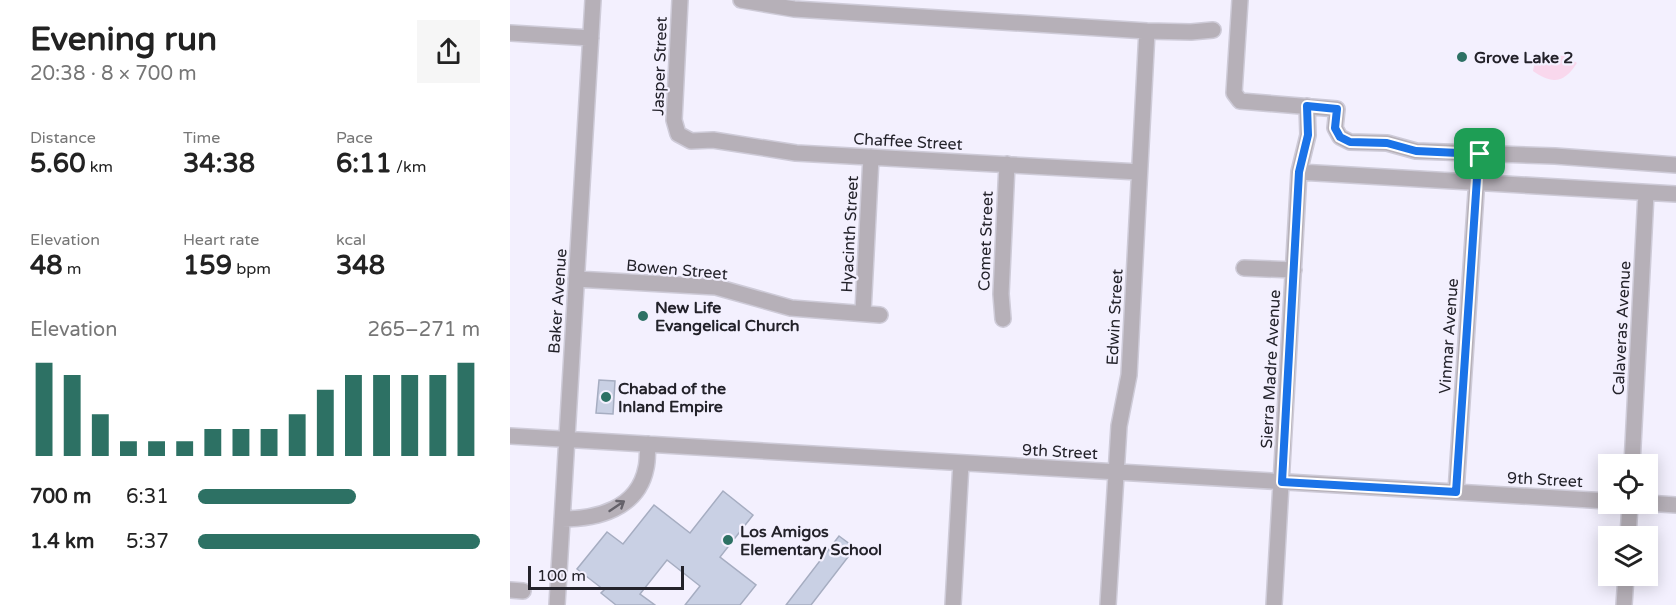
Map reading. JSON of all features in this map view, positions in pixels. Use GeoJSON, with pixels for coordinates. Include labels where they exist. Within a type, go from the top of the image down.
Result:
{"type":"FeatureCollection","features":[{"type":"Feature","properties":{"kind":"street","name":"Baker Avenue"},"geometry":{"type":"LineString","coordinates":[[557,605],[593,0]]}},
{"type":"Feature","properties":{"kind":"street","name":"Jasper Street"},"geometry":{"type":"LineString","coordinates":[[678,134],[674,120],[680,0]]}},
{"type":"Feature","properties":{"kind":"street"},"geometry":{"type":"LineString","coordinates":[[741,0],[794,9],[1147,31],[1213,30]]}},
{"type":"Feature","properties":{"kind":"street"},"geometry":{"type":"LineString","coordinates":[[1240,0],[1233,93],[1240,101],[1337,109],[1335,128],[1340,137],[1350,142],[1387,143],[1416,151],[1555,156],[1676,165]]}},
{"type":"Feature","properties":{"kind":"street","name":"Edwin Street"},"geometry":{"type":"LineString","coordinates":[[1108,605],[1119,426],[1129,375],[1147,31]]}},
{"type":"Feature","properties":{"kind":"street"},"geometry":{"type":"LineString","coordinates":[[510,33],[591,38]]}},
{"type":"Feature","properties":{"kind":"street","name":"Sierra Madre Avenue"},"geometry":{"type":"LineString","coordinates":[[1274,605],[1299,172],[1308,135],[1307,106]]}},
{"type":"Feature","properties":{"kind":"street","name":"Chaffee Street"},"geometry":{"type":"LineString","coordinates":[[678,134],[691,141],[713,140],[796,153],[1139,172]]}},
{"type":"Feature","properties":{"kind":"street","name":"Vinmar Avenue"},"geometry":{"type":"LineString","coordinates":[[1456,492],[1480,154]]}},
{"type":"Feature","properties":{"kind":"street","name":"Hyacinth Street"},"geometry":{"type":"LineString","coordinates":[[863,312],[871,157]]}},
{"type":"Feature","properties":{"kind":"street","name":"Comet Street"},"geometry":{"type":"LineString","coordinates":[[1002,320],[1001,294],[1007,164]]}},
{"type":"Feature","properties":{"kind":"street"},"geometry":{"type":"LineString","coordinates":[[1299,172],[1676,194]]}},
{"type":"Feature","properties":{"kind":"street","name":"Calaveras Avenue"},"geometry":{"type":"LineString","coordinates":[[1633,454],[1646,193]]}},
{"type":"Feature","properties":{"kind":"street"},"geometry":{"type":"LineString","coordinates":[[1244,268],[1294,270]]}},
{"type":"Feature","properties":{"kind":"street","name":"Bowen Street"},"geometry":{"type":"LineString","coordinates":[[576,279],[716,287],[791,308],[880,315]]}},
{"type":"Feature","properties":{"kind":"street","name":"9th Street"},"geometry":{"type":"LineString","coordinates":[[510,436],[1598,500]]}},
{"type":"Feature","properties":{"kind":"street"},"geometry":{"type":"LineString","coordinates":[[562,519],[587,519],[604,515],[632,496],[646,469],[648,444]]}},
{"type":"Feature","properties":{"kind":"street"},"geometry":{"type":"LineString","coordinates":[[953,605],[961,463]]}},
{"type":"Feature","properties":{"kind":"street"},"geometry":{"type":"LineString","coordinates":[[1658,504],[1676,505]]}},
{"type":"Feature","properties":{"kind":"street"},"geometry":{"type":"LineString","coordinates":[[1624,605],[1625,586]]}},
{"type":"Feature","properties":{"kind":"shaded area"},"geometry":{"type":"Polygon","coordinates":[[[1546,55],[1565,56],[1577,63],[1567,75],[1551,80],[1533,71],[1535,60],[1546,55]]]}},
{"type":"Feature","properties":{"kind":"building","name":"Chabad of the Inland Empire"},"geometry":{"type":"Polygon","coordinates":[[[599,380],[615,381],[613,414],[596,413],[599,380]]]}},
{"type":"Feature","properties":{"kind":"building"},"geometry":{"type":"Polygon","coordinates":[[[723,491],[753,515],[720,557],[756,585],[740,605],[685,605],[700,586],[667,560],[640,594],[655,605],[616,605],[601,593],[604,590],[577,569],[607,532],[623,544],[654,505],[690,533],[723,491]]]}},
{"type":"Feature","properties":{"kind":"building"},"geometry":{"type":"Polygon","coordinates":[[[839,536],[855,548],[811,605],[786,605],[839,536]]]}},
{"type":"Feature","properties":{"kind":"place","name":"Grove Lake 2"},"geometry":{"type":"Point","coordinates":[1462,57]}},
{"type":"Feature","properties":{"kind":"place","name":"New Life Evangelical Church"},"geometry":{"type":"Point","coordinates":[643,316]}},
{"type":"Feature","properties":{"kind":"place","name":"Chabad of the Inland Empire"},"geometry":{"type":"Point","coordinates":[606,397]}},
{"type":"Feature","properties":{"kind":"place","name":"Los Amigos Elementary School"},"geometry":{"type":"Point","coordinates":[728,540]}},
{"type":"Feature","properties":{"kind":"route"},"geometry":{"type":"LineString","coordinates":[[1307,106],[1337,109],[1335,128],[1340,137],[1350,142],[1387,143],[1416,151],[1480,154],[1456,492],[1282,482],[1299,172],[1308,135],[1307,106]]}}]}
